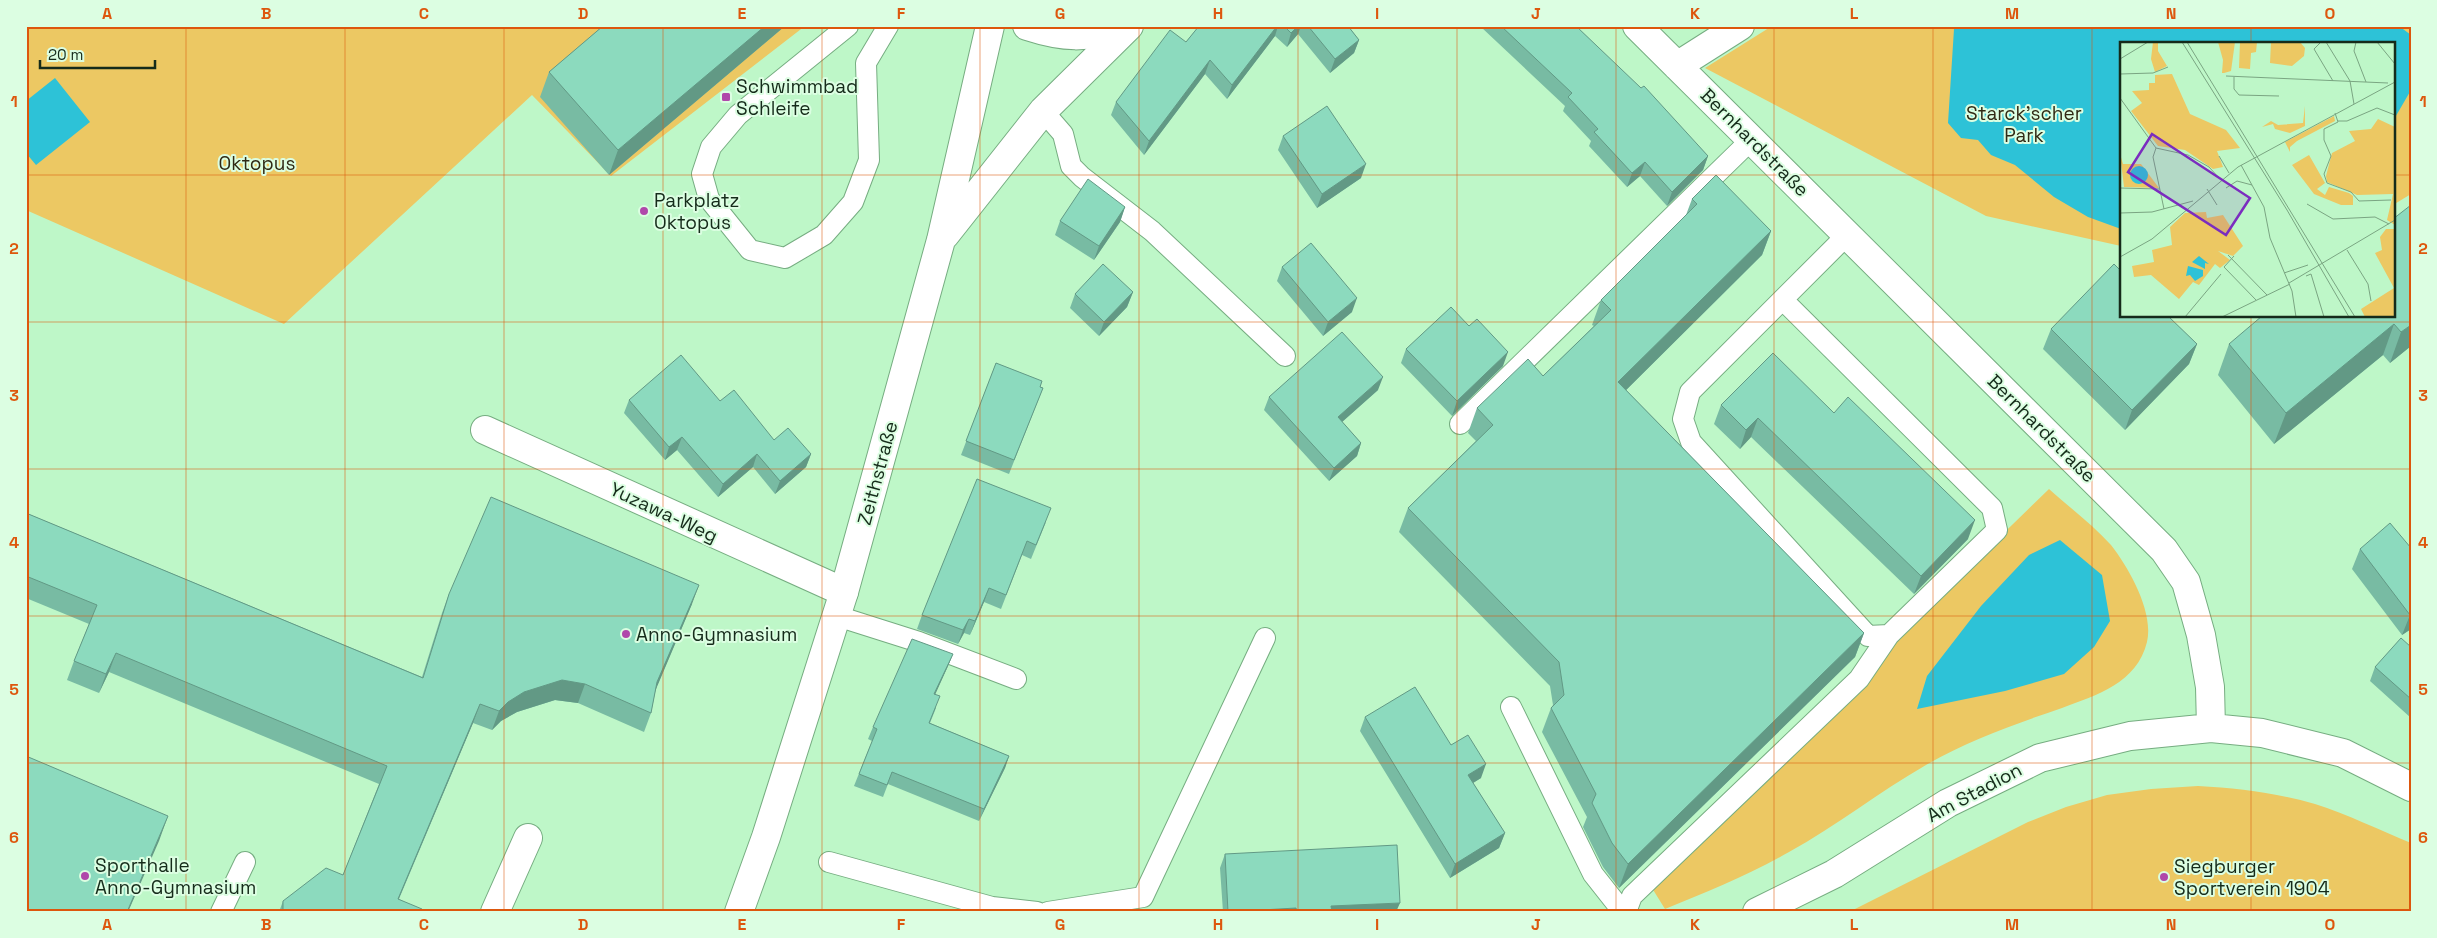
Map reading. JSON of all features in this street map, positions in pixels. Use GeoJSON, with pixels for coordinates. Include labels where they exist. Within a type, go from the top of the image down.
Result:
{"type":"FeatureCollection","features":[{"type":"Feature","properties":{"kind":"street","name":"Zeithstraße"},"geometry":{"type":"LineString","coordinates":[[739,912],[766,837],[840,604],[941,240],[990,26]]}},
{"type":"Feature","properties":{"kind":"street"},"geometry":{"type":"LineString","coordinates":[[1027,26],[1072,37],[1102,34],[1122,26]]}},
{"type":"Feature","properties":{"kind":"street"},"geometry":{"type":"LineString","coordinates":[[941,240],[1043,111],[1129,26]]}},
{"type":"Feature","properties":{"kind":"street","name":"Bernhardstraße"},"geometry":{"type":"LineString","coordinates":[[1636,26],[1848,234],[2164,550],[2186,582],[2198,626],[2210,687],[2211,728]]}},
{"type":"Feature","properties":{"kind":"street"},"geometry":{"type":"LineString","coordinates":[[1677,66],[1740,26]]}},
{"type":"Feature","properties":{"kind":"street","name":"Yuzawa-Weg"},"geometry":{"type":"LineString","coordinates":[[485,430],[840,604]]}},
{"type":"Feature","properties":{"kind":"street"},"geometry":{"type":"LineString","coordinates":[[2211,728],[2262,733],[2342,753],[2411,788]]}},
{"type":"Feature","properties":{"kind":"street","name":"Am Stadion"},"geometry":{"type":"LineString","coordinates":[[1757,912],[1834,874],[1948,803],[2040,758],[2130,736],[2211,728]]}},
{"type":"Feature","properties":{"kind":"street"},"geometry":{"type":"LineString","coordinates":[[495,912],[528,838]]}},
{"type":"Feature","properties":{"kind":"lane"},"geometry":{"type":"LineString","coordinates":[[848,26],[738,115],[710,147],[702,174],[709,199],[750,250],[785,258],[824,235],[853,202],[869,160],[866,63],[888,26]]}},
{"type":"Feature","properties":{"kind":"lane"},"geometry":{"type":"LineString","coordinates":[[1043,111],[1063,134],[1071,166],[1082,178],[1152,231],[1284,356]]}},
{"type":"Feature","properties":{"kind":"lane"},"geometry":{"type":"LineString","coordinates":[[1460,424],[1752,139]]}},
{"type":"Feature","properties":{"kind":"lane"},"geometry":{"type":"LineString","coordinates":[[1848,234],[1690,392],[1683,419],[1691,442],[1868,636],[1889,635]]}},
{"type":"Feature","properties":{"kind":"lane"},"geometry":{"type":"LineString","coordinates":[[1511,707],[1593,874],[1625,912],[1632,896],[1859,678],[1889,635],[1997,530],[1992,508],[1783,300]]}},
{"type":"Feature","properties":{"kind":"lane"},"geometry":{"type":"LineString","coordinates":[[840,604],[919,642],[1016,679]]}},
{"type":"Feature","properties":{"kind":"lane"},"geometry":{"type":"LineString","coordinates":[[1048,912],[1143,897],[1265,638]]}},
{"type":"Feature","properties":{"kind":"lane"},"geometry":{"type":"LineString","coordinates":[[221,912],[245,862]]}},
{"type":"Feature","properties":{"kind":"lane"},"geometry":{"type":"LineString","coordinates":[[829,862],[992,907],[1038,912]]}},
{"type":"Feature","properties":{"kind":"green space","name":"Oktopus"},"geometry":{"type":"Polygon","coordinates":[[[26,26],[805,26],[611,176],[532,95],[284,324],[26,210],[26,26]]]}},
{"type":"Feature","properties":{"kind":"green space","name":"Starck'scher Park"},"geometry":{"type":"Polygon","coordinates":[[[1772,26],[2411,26],[2411,194],[2394,204],[2394,42],[2120,42],[2120,246],[1986,216],[1705,68],[1772,26]]]}},
{"type":"Feature","properties":{"kind":"green space"},"geometry":{"type":"Polygon","coordinates":[[[2049,489],[2089,523],[2111,545],[2132,578],[2147,617],[2148,630],[2147,642],[2142,656],[2134,668],[2114,686],[2102,692],[1992,733],[1942,756],[1909,775],[1824,831],[1774,860],[1728,883],[1665,909],[1647,880],[2049,489]]]}},
{"type":"Feature","properties":{"kind":"green space","name":"Siegburger Sportverein 1904"},"geometry":{"type":"Polygon","coordinates":[[[2198,786],[2257,792],[2315,804],[2351,817],[2411,843],[2411,912],[1849,912],[2028,822],[2066,807],[2107,795],[2151,789],[2198,786]]]}},
{"type":"Feature","properties":{"kind":"water"},"geometry":{"type":"Polygon","coordinates":[[[1957,26],[2399,26],[2411,35],[2411,90],[2394,119],[2394,42],[2120,42],[2120,229],[2088,217],[2054,197],[2015,165],[1991,155],[1978,140],[1961,138],[1948,123],[1954,29],[1957,26]]]}},
{"type":"Feature","properties":{"kind":"water"},"geometry":{"type":"Polygon","coordinates":[[[55,78],[90,122],[36,165],[26,153],[26,101],[55,78]]]}},
{"type":"Feature","properties":{"kind":"water"},"geometry":{"type":"Polygon","coordinates":[[[2060,540],[2102,575],[2110,621],[2094,647],[2064,674],[2005,691],[1917,709],[1927,676],[1981,606],[2029,555],[2060,540]]]}},
{"type":"Feature","properties":{"kind":"building"},"geometry":{"type":"Polygon","coordinates":[[[603,26],[765,26],[618,150],[549,72],[603,26]]]}},
{"type":"Feature","properties":{"kind":"building"},"geometry":{"type":"Polygon","coordinates":[[[1199,26],[1277,26],[1232,85],[1210,60],[1149,141],[1116,102],[1170,30],[1186,42],[1199,26]]]}},
{"type":"Feature","properties":{"kind":"building"},"geometry":{"type":"Polygon","coordinates":[[[1284,26],[1298,26],[1291,33],[1284,26]]]}},
{"type":"Feature","properties":{"kind":"building"},"geometry":{"type":"Polygon","coordinates":[[[1308,26],[1348,26],[1359,40],[1335,59],[1308,26]]]}},
{"type":"Feature","properties":{"kind":"building"},"geometry":{"type":"Polygon","coordinates":[[[1501,26],[1576,26],[1641,88],[1644,86],[1708,156],[1672,192],[1645,162],[1632,173],[1594,132],[1598,129],[1568,97],[1572,93],[1501,26]]]}},
{"type":"Feature","properties":{"kind":"building"},"geometry":{"type":"Polygon","coordinates":[[[1327,106],[1366,164],[1322,194],[1283,136],[1327,106]]]}},
{"type":"Feature","properties":{"kind":"building"},"geometry":{"type":"Polygon","coordinates":[[[1716,175],[1771,231],[1618,382],[1864,633],[1628,864],[1612,843],[1592,803],[1596,794],[1551,708],[1564,695],[1559,662],[1408,508],[1493,425],[1477,408],[1528,359],[1543,376],[1611,310],[1601,300],[1697,204],[1692,199],[1716,175]]]}},
{"type":"Feature","properties":{"kind":"building"},"geometry":{"type":"Polygon","coordinates":[[[1088,179],[1125,207],[1099,246],[1060,221],[1088,179]]]}},
{"type":"Feature","properties":{"kind":"building"},"geometry":{"type":"Polygon","coordinates":[[[2411,205],[2411,325],[2401,332],[2394,324],[2286,413],[2229,344],[2260,318],[2394,318],[2394,218],[2411,205]]]}},
{"type":"Feature","properties":{"kind":"building"},"geometry":{"type":"Polygon","coordinates":[[[1311,243],[1357,298],[1328,322],[1282,267],[1311,243]]]}},
{"type":"Feature","properties":{"kind":"building"},"geometry":{"type":"Polygon","coordinates":[[[1103,264],[1133,292],[1104,322],[1075,294],[1103,264]]]}},
{"type":"Feature","properties":{"kind":"building"},"geometry":{"type":"Polygon","coordinates":[[[2114,264],[2120,270],[2120,318],[2170,318],[2197,344],[2132,410],[2051,329],[2114,264]]]}},
{"type":"Feature","properties":{"kind":"building"},"geometry":{"type":"Polygon","coordinates":[[[1451,307],[1469,326],[1477,319],[1508,352],[1457,401],[1406,349],[1451,307]]]}},
{"type":"Feature","properties":{"kind":"building"},"geometry":{"type":"Polygon","coordinates":[[[1342,332],[1383,377],[1338,417],[1361,443],[1334,468],[1269,397],[1342,332]]]}},
{"type":"Feature","properties":{"kind":"building"},"geometry":{"type":"Polygon","coordinates":[[[1773,353],[1834,413],[1848,397],[1975,520],[1921,576],[1758,418],[1746,430],[1721,405],[1773,353]]]}},
{"type":"Feature","properties":{"kind":"building"},"geometry":{"type":"Polygon","coordinates":[[[681,355],[720,401],[734,390],[774,440],[788,428],[811,454],[780,481],[757,454],[723,484],[682,437],[669,447],[629,400],[681,355]]]}},
{"type":"Feature","properties":{"kind":"building"},"geometry":{"type":"Polygon","coordinates":[[[996,363],[1042,381],[1040,387],[1043,388],[1014,460],[966,441],[996,363]]]}},
{"type":"Feature","properties":{"kind":"building"},"geometry":{"type":"Polygon","coordinates":[[[977,479],[1051,508],[1036,545],[1027,541],[1006,595],[989,588],[975,621],[969,619],[963,630],[922,615],[977,479]]]}},
{"type":"Feature","properties":{"kind":"building"},"geometry":{"type":"Polygon","coordinates":[[[491,497],[699,585],[657,682],[651,713],[585,684],[562,680],[524,692],[508,702],[499,711],[480,704],[398,899],[422,909],[422,912],[283,912],[283,901],[326,868],[343,875],[387,766],[116,653],[106,674],[74,661],[97,605],[26,576],[26,513],[423,678],[449,594],[491,497]]]}},
{"type":"Feature","properties":{"kind":"building"},"geometry":{"type":"Polygon","coordinates":[[[2390,523],[2411,548],[2410,615],[2360,549],[2390,523]]]}},
{"type":"Feature","properties":{"kind":"building"},"geometry":{"type":"Polygon","coordinates":[[[2401,638],[2411,647],[2411,699],[2375,667],[2401,638]]]}},
{"type":"Feature","properties":{"kind":"building"},"geometry":{"type":"Polygon","coordinates":[[[912,639],[953,654],[934,694],[940,696],[929,723],[1009,756],[984,809],[892,772],[887,785],[859,774],[877,729],[873,727],[912,639]]]}},
{"type":"Feature","properties":{"kind":"building"},"geometry":{"type":"Polygon","coordinates":[[[1415,687],[1451,745],[1468,735],[1486,764],[1468,775],[1505,833],[1455,864],[1365,717],[1415,687]]]}},
{"type":"Feature","properties":{"kind":"building","name":"Sporthalle Anno-Gymnasium"},"geometry":{"type":"Polygon","coordinates":[[[26,756],[168,816],[127,912],[26,912],[26,756]]]}},
{"type":"Feature","properties":{"kind":"building"},"geometry":{"type":"Polygon","coordinates":[[[1397,845],[1400,903],[1331,906],[1332,912],[1297,912],[1296,908],[1228,912],[1225,854],[1397,845]]]}},
{"type":"Feature","properties":{"kind":"place","name":"Schwimmbad Schleife"},"geometry":{"type":"Point","coordinates":[726,97]}},
{"type":"Feature","properties":{"kind":"place","name":"Parkplatz Oktopus"},"geometry":{"type":"Point","coordinates":[644,211]}},
{"type":"Feature","properties":{"kind":"place","name":"Anno-Gymnasium"},"geometry":{"type":"Point","coordinates":[626,634]}},
{"type":"Feature","properties":{"kind":"place","name":"Sporthalle Anno-Gymnasium"},"geometry":{"type":"Point","coordinates":[85,876]}},
{"type":"Feature","properties":{"kind":"place","name":"Siegburger Sportverein 1904"},"geometry":{"type":"Point","coordinates":[2164,877]}}]}
